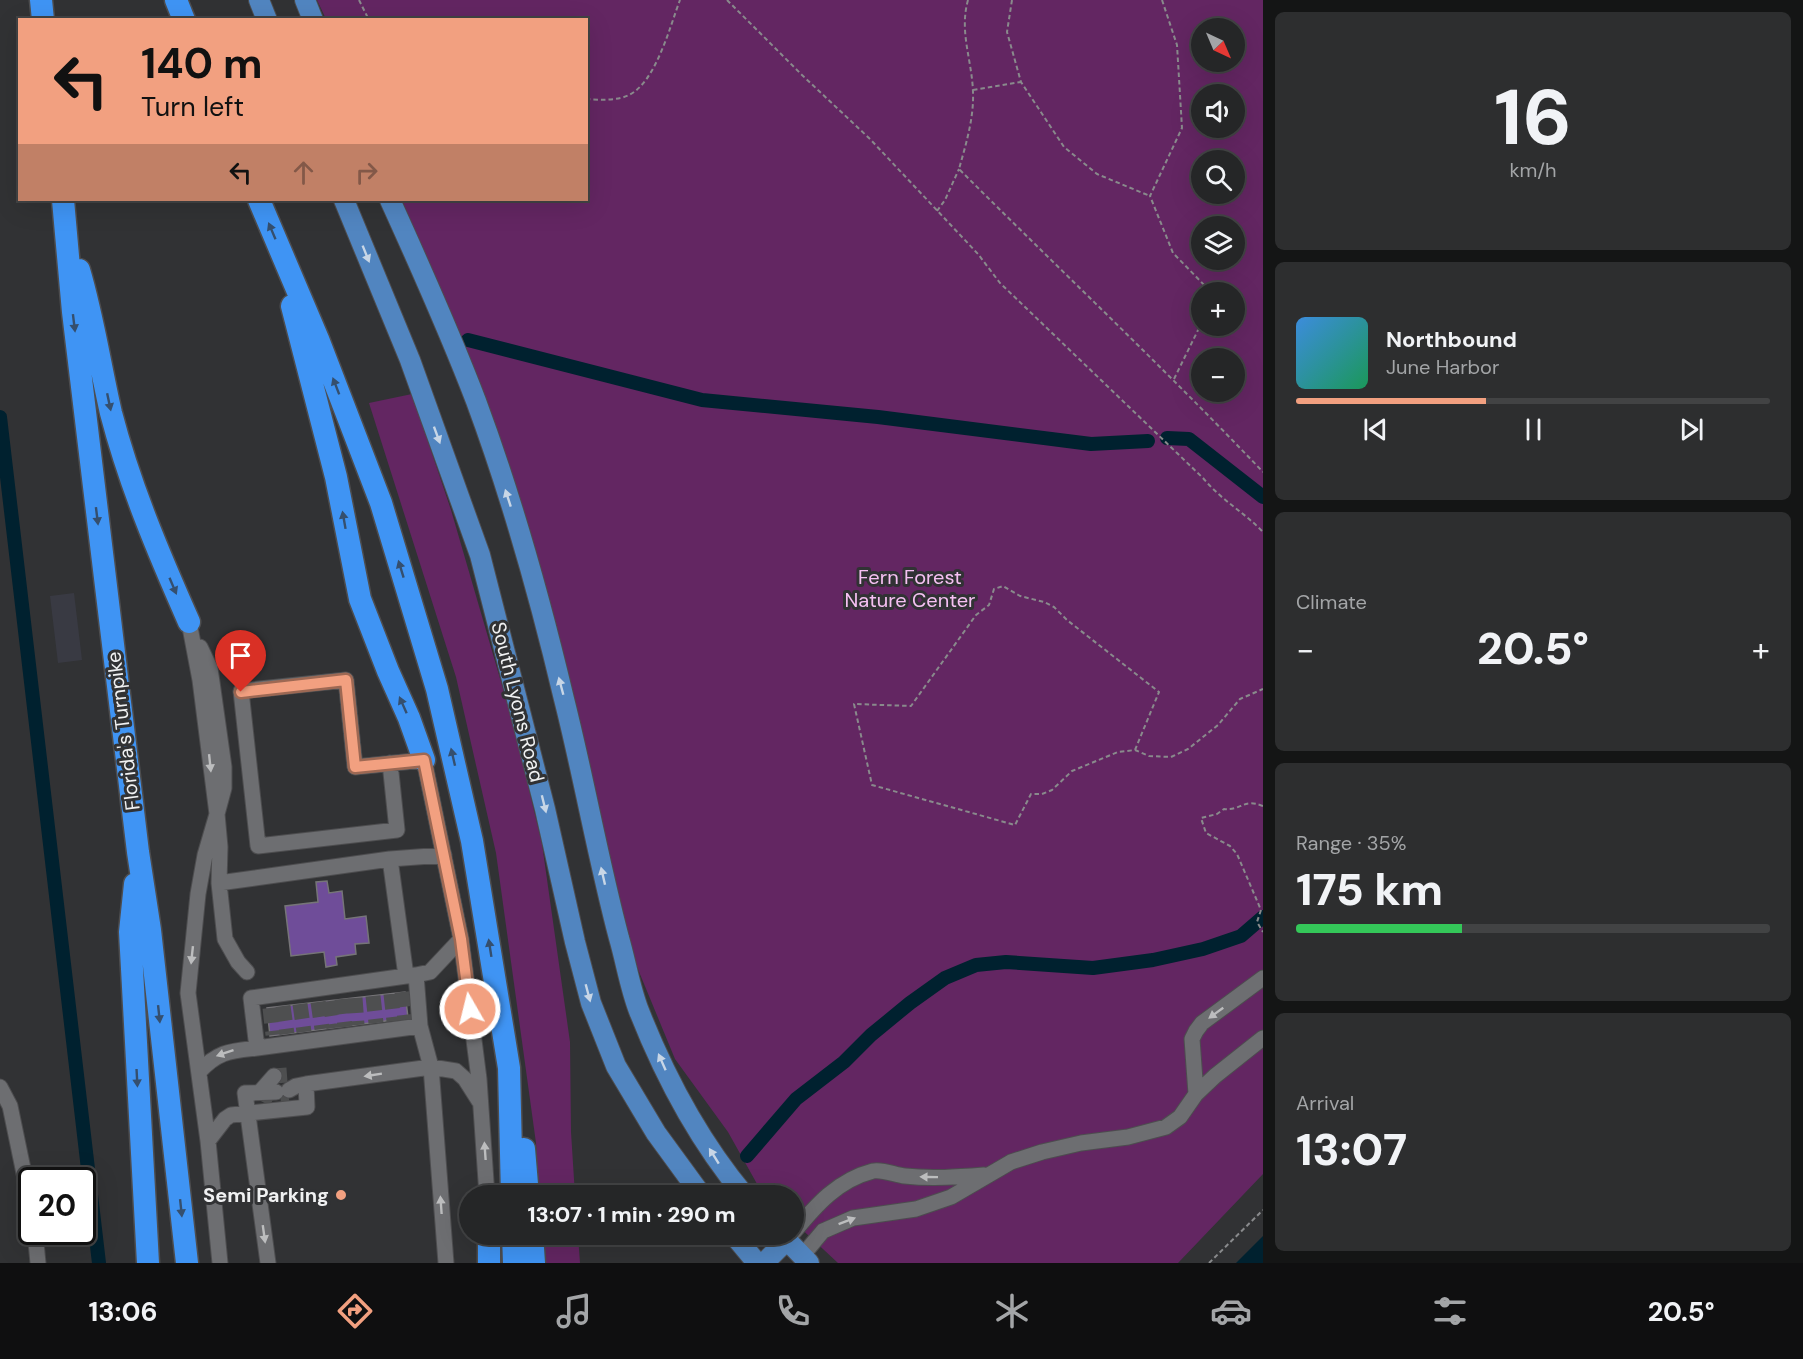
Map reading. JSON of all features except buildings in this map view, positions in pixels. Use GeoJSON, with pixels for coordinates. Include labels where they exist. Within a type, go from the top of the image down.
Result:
{"type":"FeatureCollection","features":[{"type":"Feature","properties":{"kind":"highway"},"geometry":{"type":"LineString","coordinates":[[41,0],[43,18]]}},
{"type":"Feature","properties":{"kind":"highway"},"geometry":{"type":"LineString","coordinates":[[176,0],[183,18]]}},
{"type":"Feature","properties":{"kind":"highway","name":"Florida's Turnpike"},"geometry":{"type":"LineString","coordinates":[[63,201],[73,312],[138,852],[150,930],[187,1263]]}},
{"type":"Feature","properties":{"kind":"highway"},"geometry":{"type":"LineString","coordinates":[[259,201],[318,339],[381,503],[437,689],[472,841],[509,1068],[523,1131],[527,1185]]}},
{"type":"Feature","properties":{"kind":"highway"},"geometry":{"type":"LineString","coordinates":[[65,223],[89,305],[111,413],[142,515],[189,622]]}},
{"type":"Feature","properties":{"kind":"highway"},"geometry":{"type":"LineString","coordinates":[[286,263],[289,294],[323,421],[360,599],[409,717],[424,760]]}},
{"type":"Feature","properties":{"kind":"highway"},"geometry":{"type":"LineString","coordinates":[[138,852],[130,932],[148,1263]]}},
{"type":"Feature","properties":{"kind":"highway"},"geometry":{"type":"LineString","coordinates":[[509,1068],[512,1185]]}},
{"type":"Feature","properties":{"kind":"highway"},"geometry":{"type":"LineString","coordinates":[[489,1245],[489,1263]]}},
{"type":"Feature","properties":{"kind":"highway"},"geometry":{"type":"LineString","coordinates":[[513,1245],[514,1263]]}},
{"type":"Feature","properties":{"kind":"highway"},"geometry":{"type":"LineString","coordinates":[[533,1245],[534,1263]]}},
{"type":"Feature","properties":{"kind":"main road"},"geometry":{"type":"LineString","coordinates":[[259,0],[266,18]]}},
{"type":"Feature","properties":{"kind":"main road"},"geometry":{"type":"LineString","coordinates":[[304,0],[312,18]]}},
{"type":"Feature","properties":{"kind":"main road","name":"South Lyons Road"},"geometry":{"type":"LineString","coordinates":[[344,201],[410,360],[480,555],[542,797],[591,1003],[616,1066],[656,1133],[694,1185]]}},
{"type":"Feature","properties":{"kind":"main road"},"geometry":{"type":"LineString","coordinates":[[390,201],[438,306],[476,402],[521,538],[564,699],[605,885],[638,1008],[664,1068],[693,1124],[720,1166],[736,1185]]}},
{"type":"Feature","properties":{"kind":"main road"},"geometry":{"type":"LineString","coordinates":[[742,1245],[758,1263]]}},
{"type":"Feature","properties":{"kind":"main road"},"geometry":{"type":"LineString","coordinates":[[764,1263],[779,1245]]}},
{"type":"Feature","properties":{"kind":"main road"},"geometry":{"type":"LineString","coordinates":[[793,1245],[802,1261]]}},
{"type":"Feature","properties":{"kind":"street"},"geometry":{"type":"LineString","coordinates":[[189,622],[210,668],[224,767],[224,788],[198,894],[188,993],[208,1141],[220,1263]]}},
{"type":"Feature","properties":{"kind":"street"},"geometry":{"type":"LineString","coordinates":[[189,622],[202,690],[217,814],[220,847],[219,883],[225,939],[230,951],[247,972]]}},
{"type":"Feature","properties":{"kind":"street"},"geometry":{"type":"LineString","coordinates":[[390,763],[397,830],[258,846],[241,692],[346,680],[355,767],[390,763],[424,760],[461,939],[482,1107],[486,1185]]}},
{"type":"Feature","properties":{"kind":"street"},"geometry":{"type":"LineString","coordinates":[[224,767],[249,764]]}},
{"type":"Feature","properties":{"kind":"street"},"geometry":{"type":"LineString","coordinates":[[219,883],[390,859],[444,855]]}},
{"type":"Feature","properties":{"kind":"street"},"geometry":{"type":"LineString","coordinates":[[390,859],[404,1025],[431,1067],[446,1263]]}},
{"type":"Feature","properties":{"kind":"street"},"geometry":{"type":"LineString","coordinates":[[257,1048],[250,998],[276,1000],[300,998],[400,982],[430,972],[461,939]]}},
{"type":"Feature","properties":{"kind":"street"},"geometry":{"type":"LineString","coordinates":[[1196,1094],[1192,1039],[1196,1030],[1202,1023],[1263,978]]}},
{"type":"Feature","properties":{"kind":"street"},"geometry":{"type":"LineString","coordinates":[[199,1072],[209,1061],[230,1051],[257,1048],[281,1040],[404,1025]]}},
{"type":"Feature","properties":{"kind":"street"},"geometry":{"type":"LineString","coordinates":[[802,1261],[823,1231],[853,1218],[916,1209],[951,1197],[1011,1162],[1042,1152],[1081,1143],[1128,1137],[1166,1127],[1180,1117],[1196,1094],[1215,1076],[1263,1038]]}},
{"type":"Feature","properties":{"kind":"street"},"geometry":{"type":"LineString","coordinates":[[268,1263],[245,1093],[431,1067],[456,1071],[465,1078],[482,1107]]}},
{"type":"Feature","properties":{"kind":"street"},"geometry":{"type":"LineString","coordinates":[[208,1141],[225,1119],[231,1115],[307,1107],[287,1086]]}},
{"type":"Feature","properties":{"kind":"street"},"geometry":{"type":"LineString","coordinates":[[0,1087],[10,1106],[23,1167]]}},
{"type":"Feature","properties":{"kind":"street"},"geometry":{"type":"LineString","coordinates":[[804,1217],[816,1204],[842,1183],[876,1171],[904,1176],[987,1175]]}},
{"type":"Feature","properties":{"kind":"street"},"geometry":{"type":"LineString","coordinates":[[36,1245],[38,1263]]}},
{"type":"Feature","properties":{"kind":"street"},"geometry":{"type":"LineString","coordinates":[[481,1263],[486,1245]]}},
{"type":"Feature","properties":{"kind":"path"},"geometry":{"type":"LineString","coordinates":[[359,0],[368,18]]}},
{"type":"Feature","properties":{"kind":"path"},"geometry":{"type":"LineString","coordinates":[[588,99],[629,95],[636,89],[648,76],[667,40],[680,0]]}},
{"type":"Feature","properties":{"kind":"path"},"geometry":{"type":"LineString","coordinates":[[727,0],[870,139],[978,254],[1000,284],[1203,478],[1217,495],[1263,532]]}},
{"type":"Feature","properties":{"kind":"path"},"geometry":{"type":"LineString","coordinates":[[937,211],[945,200],[958,169],[973,110],[973,90],[964,27],[968,0]]}},
{"type":"Feature","properties":{"kind":"path"},"geometry":{"type":"LineString","coordinates":[[1012,0],[1007,32],[1021,82],[1064,147],[1096,174],[1150,196],[1173,253],[1201,282]]}},
{"type":"Feature","properties":{"kind":"path"},"geometry":{"type":"LineString","coordinates":[[1150,196],[1182,128],[1177,45],[1162,0]]}},
{"type":"Feature","properties":{"kind":"path"},"geometry":{"type":"LineString","coordinates":[[973,90],[1021,82]]}},
{"type":"Feature","properties":{"kind":"path"},"geometry":{"type":"LineString","coordinates":[[958,169],[1129,338],[1174,379],[1263,472]]}},
{"type":"Feature","properties":{"kind":"path"},"geometry":{"type":"LineString","coordinates":[[1174,379],[1195,336]]}},
{"type":"Feature","properties":{"kind":"path"},"geometry":{"type":"LineString","coordinates":[[1135,750],[1160,692],[1067,620],[1054,607],[1020,596],[1003,586],[994,589],[989,605],[976,615],[911,706],[854,704],[872,785],[1015,825],[1031,794],[1042,794],[1052,790],[1072,771],[1118,752],[1135,750],[1149,756],[1171,757],[1188,749],[1218,725],[1240,699],[1263,689]]}},
{"type":"Feature","properties":{"kind":"path"},"geometry":{"type":"LineString","coordinates":[[1263,806],[1252,802],[1245,803],[1201,818],[1206,832],[1230,846],[1237,854],[1261,910],[1257,922],[1263,932]]}},
{"type":"Feature","properties":{"kind":"path"},"geometry":{"type":"LineString","coordinates":[[1209,1263],[1263,1210]]}},
{"type":"Feature","properties":{"kind":"shaded area"},"geometry":{"type":"Polygon","coordinates":[[[74,593],[82,660],[58,663],[50,596],[74,593]]]}},
{"type":"Feature","properties":{"kind":"green space","name":"Fern Forest Nature Center"},"geometry":{"type":"Polygon","coordinates":[[[317,0],[1263,0],[1263,1174],[1178,1263],[838,1263],[804,1231],[804,1185],[758,1185],[728,1132],[675,1059],[635,962],[564,699],[476,402],[402,201],[588,201],[588,18],[326,18],[317,0]]]}},
{"type":"Feature","properties":{"kind":"green space"},"geometry":{"type":"Polygon","coordinates":[[[412,394],[451,510],[513,723],[542,844],[570,1042],[574,1185],[538,1185],[536,1143],[496,853],[456,677],[369,403],[412,394]]]}},
{"type":"Feature","properties":{"kind":"green space"},"geometry":{"type":"Polygon","coordinates":[[[542,1245],[579,1245],[580,1263],[543,1263],[542,1245]]]}},
{"type":"Feature","properties":{"kind":"water"},"geometry":{"type":"Polygon","coordinates":[[[1263,1236],[1263,1263],[1236,1263],[1263,1236]]]}},
{"type":"Feature","properties":{"kind":"waterway"},"geometry":{"type":"LineString","coordinates":[[468,340],[702,400],[878,417],[1091,444],[1148,441]]}},
{"type":"Feature","properties":{"kind":"waterway"},"geometry":{"type":"LineString","coordinates":[[0,417],[99,1263]]}},
{"type":"Feature","properties":{"kind":"waterway"},"geometry":{"type":"LineString","coordinates":[[1167,438],[1189,439],[1263,497]]}},
{"type":"Feature","properties":{"kind":"waterway"},"geometry":{"type":"LineString","coordinates":[[747,1156],[796,1099],[844,1062],[871,1035],[910,1003],[945,978],[976,965],[1006,962],[1093,968],[1153,960],[1203,949],[1241,936],[1263,917]]}},
{"type":"Feature","properties":{"kind":"tunnel"},"geometry":{"type":"LineString","coordinates":[[402,992],[405,1020]]}},
{"type":"Feature","properties":{"kind":"tunnel"},"geometry":{"type":"LineString","coordinates":[[391,994],[394,1021]]}},
{"type":"Feature","properties":{"kind":"tunnel"},"geometry":{"type":"LineString","coordinates":[[373,996],[376,1023]]}},
{"type":"Feature","properties":{"kind":"tunnel"},"geometry":{"type":"LineString","coordinates":[[355,998],[357,1025]]}},
{"type":"Feature","properties":{"kind":"tunnel"},"geometry":{"type":"LineString","coordinates":[[342,999],[345,1027]]}},
{"type":"Feature","properties":{"kind":"tunnel"},"geometry":{"type":"LineString","coordinates":[[330,1001],[334,1028]]}},
{"type":"Feature","properties":{"kind":"tunnel"},"geometry":{"type":"LineString","coordinates":[[318,1002],[322,1029]]}},
{"type":"Feature","properties":{"kind":"tunnel"},"geometry":{"type":"LineString","coordinates":[[300,1004],[304,1032]]}},
{"type":"Feature","properties":{"kind":"tunnel"},"geometry":{"type":"LineString","coordinates":[[283,1006],[287,1034]]}},
{"type":"Feature","properties":{"kind":"tunnel"},"geometry":{"type":"LineString","coordinates":[[270,1008],[273,1035]]}},
{"type":"Feature","properties":{"kind":"tunnel"},"geometry":{"type":"LineString","coordinates":[[274,1076],[287,1075]]}},
{"type":"Feature","properties":{"kind":"tunnel"},"geometry":{"type":"LineString","coordinates":[[260,1092],[277,1101],[289,1099]]}},
{"type":"Feature","properties":{"kind":"place","name":"Semi Parking"},"geometry":{"type":"Point","coordinates":[341,1195]}},
{"type":"Feature","properties":{"kind":"route"},"geometry":{"type":"LineString","coordinates":[[241,692],[346,680],[355,767],[424,760],[461,939],[470,1009]]}}]}
